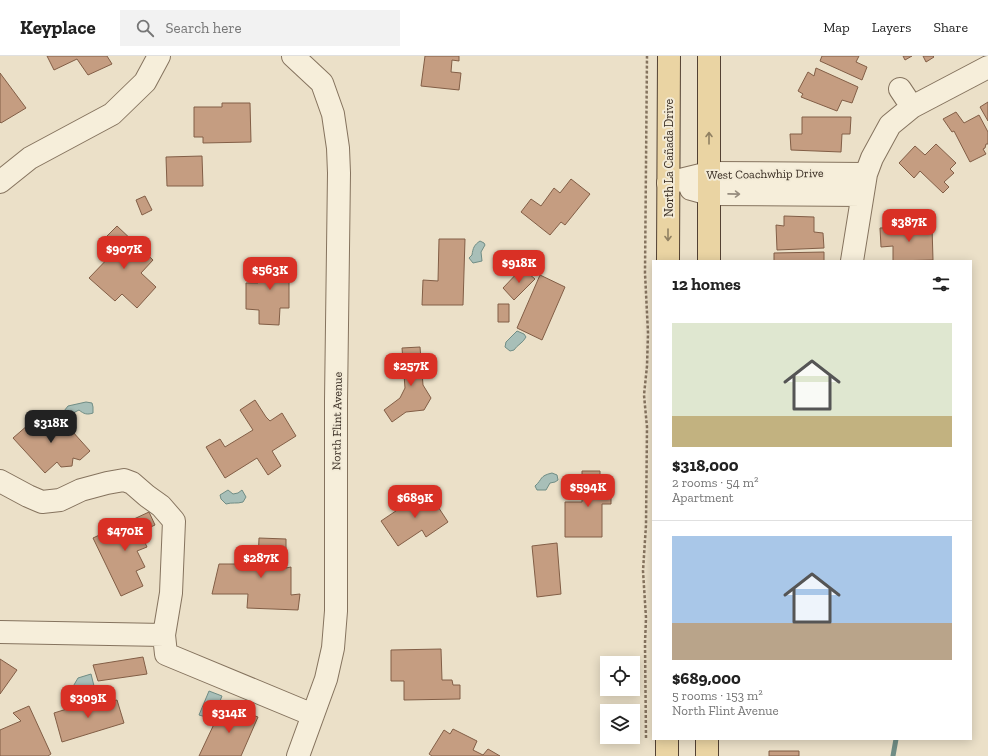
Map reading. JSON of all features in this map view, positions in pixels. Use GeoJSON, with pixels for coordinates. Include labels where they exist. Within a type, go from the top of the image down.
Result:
{"type":"FeatureCollection","features":[{"type":"Feature","properties":{"kind":"main road","name":"North La Cañada Drive"},"geometry":{"type":"LineString","coordinates":[[668,260],[669,56]]}},
{"type":"Feature","properties":{"kind":"main road"},"geometry":{"type":"LineString","coordinates":[[708,260],[709,56]]}},
{"type":"Feature","properties":{"kind":"main road"},"geometry":{"type":"LineString","coordinates":[[656,740],[667,756]]}},
{"type":"Feature","properties":{"kind":"main road"},"geometry":{"type":"LineString","coordinates":[[707,756],[708,740]]}},
{"type":"Feature","properties":{"kind":"street"},"geometry":{"type":"LineString","coordinates":[[0,182],[30,158],[112,114],[145,82],[159,56]]}},
{"type":"Feature","properties":{"kind":"street","name":"North Flint Avenue"},"geometry":{"type":"LineString","coordinates":[[293,56],[329,78],[338,148],[339,173],[336,401],[336,611],[333,648],[326,679],[298,756]]}},
{"type":"Feature","properties":{"kind":"street"},"geometry":{"type":"LineString","coordinates":[[852,260],[866,174],[877,148],[890,125],[912,107],[988,67]]}},
{"type":"Feature","properties":{"kind":"street"},"geometry":{"type":"LineString","coordinates":[[900,89],[912,107]]}},
{"type":"Feature","properties":{"kind":"street","name":"West Coachwhip Drive"},"geometry":{"type":"LineString","coordinates":[[668,184],[866,174]]}},
{"type":"Feature","properties":{"kind":"street","name":"West Coachwhip Drive"},"geometry":{"type":"LineString","coordinates":[[709,183],[862,195]]}},
{"type":"Feature","properties":{"kind":"street"},"geometry":{"type":"LineString","coordinates":[[0,481],[42,502],[60,500],[82,490],[108,483],[124,480],[132,483],[161,506],[174,521],[171,593],[164,635],[166,654],[313,715]]}},
{"type":"Feature","properties":{"kind":"street"},"geometry":{"type":"LineString","coordinates":[[0,632],[164,635]]}},
{"type":"Feature","properties":{"kind":"path"},"geometry":{"type":"LineString","coordinates":[[646,56],[645,274],[648,333],[644,396],[647,427],[646,525],[643,571],[652,691]]}},
{"type":"Feature","properties":{"kind":"water"},"geometry":{"type":"Polygon","coordinates":[[[480,241],[485,245],[481,252],[482,261],[473,263],[469,258],[472,255],[475,245],[480,241]]]}},
{"type":"Feature","properties":{"kind":"water"},"geometry":{"type":"Polygon","coordinates":[[[517,331],[524,334],[526,337],[514,350],[510,351],[505,347],[506,342],[517,331]]]}},
{"type":"Feature","properties":{"kind":"water"},"geometry":{"type":"Polygon","coordinates":[[[86,402],[92,403],[93,413],[86,414],[79,410],[73,413],[65,414],[64,411],[68,406],[86,402]]]}},
{"type":"Feature","properties":{"kind":"water"},"geometry":{"type":"Polygon","coordinates":[[[552,473],[557,475],[558,480],[550,483],[546,490],[537,490],[535,486],[542,478],[545,475],[552,473]]]}},
{"type":"Feature","properties":{"kind":"water"},"geometry":{"type":"Polygon","coordinates":[[[228,490],[233,494],[242,490],[246,497],[243,502],[226,504],[221,499],[220,495],[228,490]]]}},
{"type":"Feature","properties":{"kind":"water"},"geometry":{"type":"Polygon","coordinates":[[[91,674],[94,686],[84,687],[79,695],[71,690],[78,678],[91,674]]]}},
{"type":"Feature","properties":{"kind":"water"},"geometry":{"type":"Polygon","coordinates":[[[209,691],[222,696],[213,719],[199,715],[209,691]]]}},
{"type":"Feature","properties":{"kind":"building"},"geometry":{"type":"Polygon","coordinates":[[[47,56],[107,56],[112,64],[88,75],[77,59],[54,70],[47,56]]]}},
{"type":"Feature","properties":{"kind":"building"},"geometry":{"type":"Polygon","coordinates":[[[425,56],[459,56],[459,61],[452,60],[451,72],[461,73],[459,90],[421,86],[425,56]]]}},
{"type":"Feature","properties":{"kind":"building"},"geometry":{"type":"Polygon","coordinates":[[[822,56],[859,56],[856,62],[867,67],[862,80],[820,61],[822,56]]]}},
{"type":"Feature","properties":{"kind":"building"},"geometry":{"type":"Polygon","coordinates":[[[903,56],[912,56],[905,60],[903,56]]]}},
{"type":"Feature","properties":{"kind":"building"},"geometry":{"type":"Polygon","coordinates":[[[923,56],[933,56],[934,57],[926,62],[923,56]]]}},
{"type":"Feature","properties":{"kind":"building"},"geometry":{"type":"Polygon","coordinates":[[[816,68],[858,87],[852,103],[842,100],[837,111],[801,97],[803,94],[798,91],[808,72],[814,76],[816,68]]]}},
{"type":"Feature","properties":{"kind":"building"},"geometry":{"type":"Polygon","coordinates":[[[0,73],[26,108],[1,123],[0,122],[0,73]]]}},
{"type":"Feature","properties":{"kind":"building"},"geometry":{"type":"Polygon","coordinates":[[[988,102],[988,121],[980,107],[988,102]]]}},
{"type":"Feature","properties":{"kind":"building"},"geometry":{"type":"Polygon","coordinates":[[[222,103],[250,103],[251,142],[203,143],[203,137],[194,137],[194,107],[222,107],[222,103]]]}},
{"type":"Feature","properties":{"kind":"building"},"geometry":{"type":"Polygon","coordinates":[[[956,112],[964,123],[979,115],[988,132],[988,144],[986,144],[985,148],[983,149],[986,154],[970,162],[954,131],[952,132],[943,119],[956,112]]]}},
{"type":"Feature","properties":{"kind":"building"},"geometry":{"type":"Polygon","coordinates":[[[802,117],[851,117],[850,134],[842,134],[841,152],[791,150],[790,134],[802,134],[802,117]]]}},
{"type":"Feature","properties":{"kind":"building"},"geometry":{"type":"Polygon","coordinates":[[[936,144],[956,163],[950,169],[954,173],[944,182],[949,187],[943,193],[920,171],[914,178],[899,163],[915,146],[925,155],[936,144]]]}},
{"type":"Feature","properties":{"kind":"building"},"geometry":{"type":"Polygon","coordinates":[[[202,156],[203,186],[167,186],[166,157],[202,156]]]}},
{"type":"Feature","properties":{"kind":"building"},"geometry":{"type":"Polygon","coordinates":[[[571,179],[590,194],[565,225],[561,222],[550,235],[521,212],[531,199],[541,206],[554,188],[560,193],[571,179]]]}},
{"type":"Feature","properties":{"kind":"building"},"geometry":{"type":"Polygon","coordinates":[[[145,196],[152,210],[142,215],[136,200],[145,196]]]}},
{"type":"Feature","properties":{"kind":"building"},"geometry":{"type":"Polygon","coordinates":[[[784,216],[814,217],[814,232],[823,233],[824,248],[777,250],[776,225],[784,226],[784,216]]]}},
{"type":"Feature","properties":{"kind":"building"},"geometry":{"type":"Polygon","coordinates":[[[117,226],[153,260],[141,273],[156,287],[137,308],[122,294],[115,301],[89,278],[115,251],[103,240],[117,226]]]}},
{"type":"Feature","properties":{"kind":"building"},"geometry":{"type":"Polygon","coordinates":[[[932,226],[933,260],[893,260],[893,246],[881,247],[880,228],[932,226]]]}},
{"type":"Feature","properties":{"kind":"building"},"geometry":{"type":"Polygon","coordinates":[[[439,239],[465,239],[463,305],[422,305],[423,280],[438,281],[439,239]]]}},
{"type":"Feature","properties":{"kind":"building"},"geometry":{"type":"Polygon","coordinates":[[[824,252],[824,260],[774,260],[774,253],[824,252]]]}},
{"type":"Feature","properties":{"kind":"building"},"geometry":{"type":"Polygon","coordinates":[[[259,261],[289,261],[289,308],[280,308],[279,325],[259,324],[259,310],[246,309],[246,283],[258,283],[259,261]]]}},
{"type":"Feature","properties":{"kind":"building"},"geometry":{"type":"Polygon","coordinates":[[[522,268],[535,279],[514,300],[503,288],[522,268]]]}},
{"type":"Feature","properties":{"kind":"building"},"geometry":{"type":"Polygon","coordinates":[[[540,275],[565,287],[542,340],[517,328],[540,275]]]}},
{"type":"Feature","properties":{"kind":"building"},"geometry":{"type":"Polygon","coordinates":[[[498,304],[509,304],[509,322],[498,322],[498,304]]]}},
{"type":"Feature","properties":{"kind":"building"},"geometry":{"type":"Polygon","coordinates":[[[420,347],[423,385],[431,398],[424,410],[406,412],[392,422],[384,410],[400,398],[405,388],[402,348],[420,347]]]}},
{"type":"Feature","properties":{"kind":"building"},"geometry":{"type":"Polygon","coordinates":[[[255,400],[270,421],[282,413],[296,436],[272,451],[281,466],[268,475],[257,458],[225,478],[206,447],[220,439],[225,447],[253,430],[240,410],[255,400]]]}},
{"type":"Feature","properties":{"kind":"building"},"geometry":{"type":"Polygon","coordinates":[[[43,412],[56,427],[63,421],[90,451],[80,460],[73,458],[72,466],[61,467],[57,462],[45,473],[13,438],[43,412]]]}},
{"type":"Feature","properties":{"kind":"building"},"geometry":{"type":"Polygon","coordinates":[[[582,471],[600,471],[600,482],[611,482],[611,504],[602,504],[602,537],[565,537],[565,502],[582,502],[582,471]]]}},
{"type":"Feature","properties":{"kind":"building"},"geometry":{"type":"Polygon","coordinates":[[[427,490],[448,522],[426,537],[422,530],[398,546],[381,521],[427,490]]]}},
{"type":"Feature","properties":{"kind":"building"},"geometry":{"type":"Polygon","coordinates":[[[149,512],[155,525],[140,532],[147,547],[137,551],[145,567],[136,571],[143,586],[121,596],[93,538],[149,512]]]}},
{"type":"Feature","properties":{"kind":"building"},"geometry":{"type":"Polygon","coordinates":[[[259,538],[286,539],[286,568],[291,567],[291,595],[300,594],[298,610],[247,608],[248,594],[212,594],[219,564],[258,564],[259,538]]]}},
{"type":"Feature","properties":{"kind":"building"},"geometry":{"type":"Polygon","coordinates":[[[557,543],[561,594],[537,597],[532,546],[557,543]]]}},
{"type":"Feature","properties":{"kind":"building"},"geometry":{"type":"Polygon","coordinates":[[[441,649],[442,680],[452,680],[453,685],[460,685],[460,699],[404,700],[404,681],[391,681],[391,650],[441,649]]]}},
{"type":"Feature","properties":{"kind":"building"},"geometry":{"type":"Polygon","coordinates":[[[143,657],[147,674],[98,681],[93,665],[143,657]]]}},
{"type":"Feature","properties":{"kind":"building"},"geometry":{"type":"Polygon","coordinates":[[[0,659],[17,670],[0,694],[0,659]]]}},
{"type":"Feature","properties":{"kind":"building"},"geometry":{"type":"Polygon","coordinates":[[[99,699],[100,705],[117,700],[124,723],[62,742],[54,713],[99,699]]]}},
{"type":"Feature","properties":{"kind":"building"},"geometry":{"type":"Polygon","coordinates":[[[223,705],[258,717],[241,756],[199,756],[223,705]]]}},
{"type":"Feature","properties":{"kind":"building"},"geometry":{"type":"Polygon","coordinates":[[[29,706],[51,754],[48,756],[0,756],[0,730],[21,721],[13,713],[29,706]]]}},
{"type":"Feature","properties":{"kind":"building"},"geometry":{"type":"Polygon","coordinates":[[[453,729],[477,741],[473,750],[483,755],[488,749],[500,756],[432,756],[429,754],[444,730],[450,734],[453,729]]]}},
{"type":"Feature","properties":{"kind":"building"},"geometry":{"type":"Polygon","coordinates":[[[769,751],[799,751],[799,756],[769,756],[769,751]]]}},
{"type":"Feature","properties":{"kind":"waterway"},"geometry":{"type":"LineString","coordinates":[[893,756],[896,740]]}}]}
